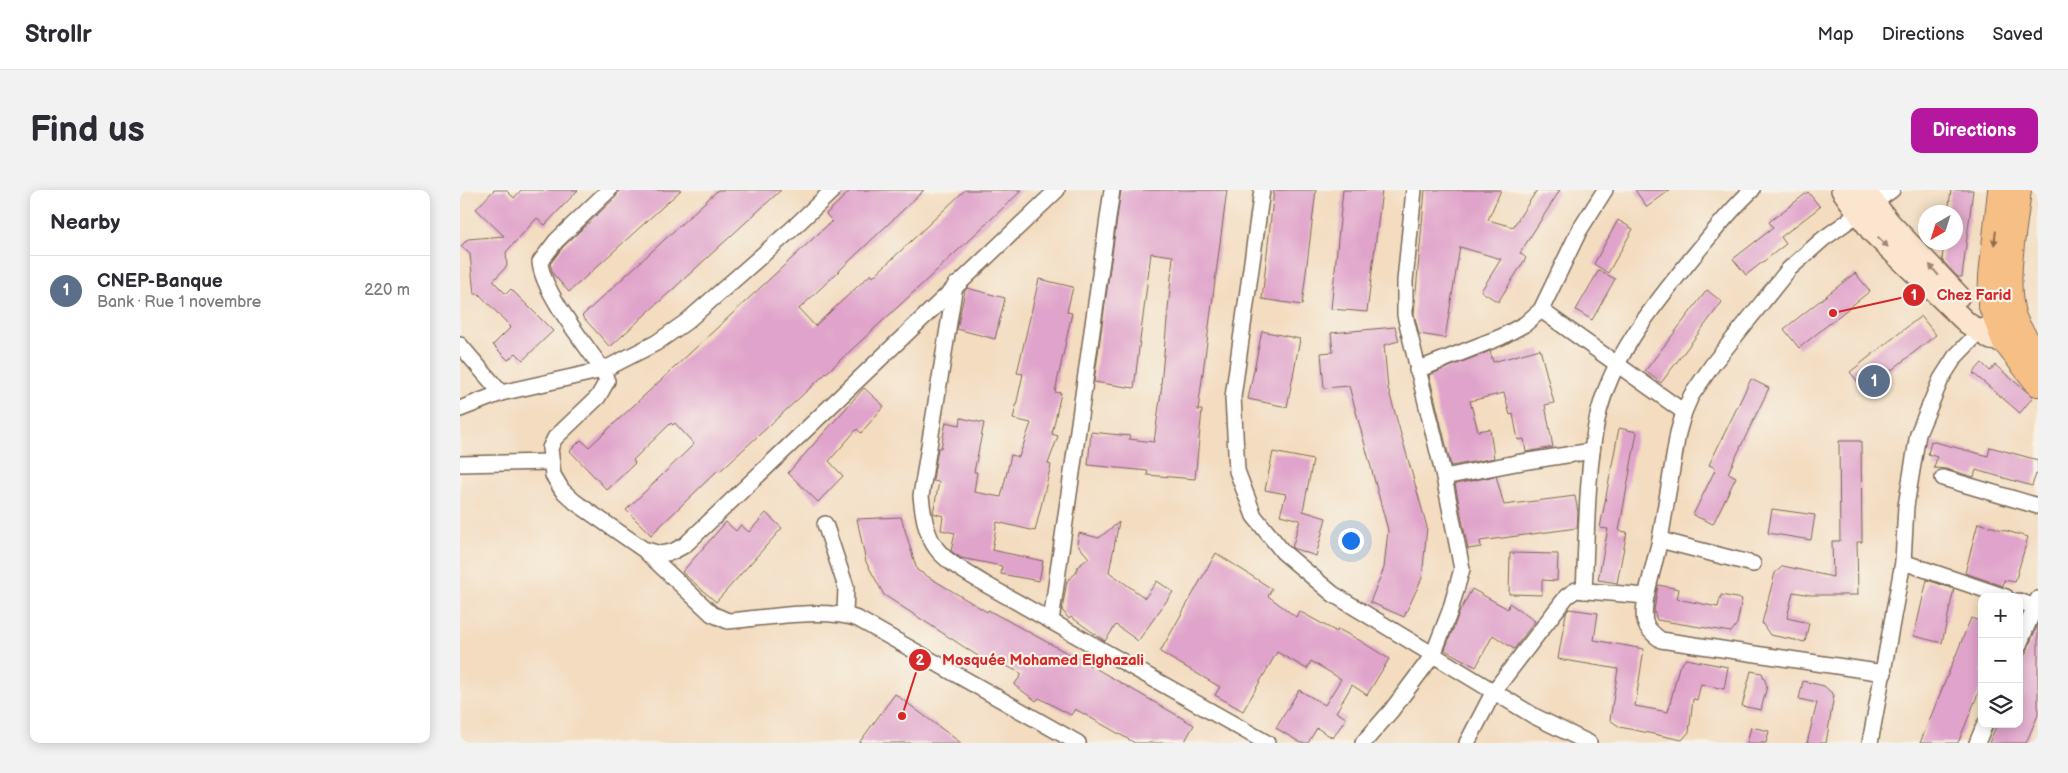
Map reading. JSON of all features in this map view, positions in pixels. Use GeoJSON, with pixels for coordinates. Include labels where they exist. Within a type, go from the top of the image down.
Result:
{"type":"FeatureCollection","features":[{"type":"Feature","properties":{"kind":"main road"},"geometry":{"type":"LineString","coordinates":[[1842,190],[1866,202],[1872,232],[1967,323],[2007,332]]}},
{"type":"Feature","properties":{"kind":"main road"},"geometry":{"type":"LineString","coordinates":[[2000,190],[1990,276],[1990,304],[2029,374],[2038,384]]}},
{"type":"Feature","properties":{"kind":"main road"},"geometry":{"type":"LineString","coordinates":[[2007,332],[2010,301],[2010,268],[2019,190]]}},
{"type":"Feature","properties":{"kind":"street"},"geometry":{"type":"LineString","coordinates":[[609,190],[556,241],[540,262],[542,277],[602,370],[606,381],[598,397],[555,438],[550,448],[553,475],[562,490],[575,502],[643,549],[712,614],[728,621],[821,613],[845,614],[858,619],[1078,743]]}},
{"type":"Feature","properties":{"kind":"street"},"geometry":{"type":"LineString","coordinates":[[460,409],[501,393],[602,370],[636,354],[686,322],[792,229],[833,190]]}},
{"type":"Feature","properties":{"kind":"street"},"geometry":{"type":"LineString","coordinates":[[643,549],[660,554],[672,552],[685,545],[955,285],[1057,190]]}},
{"type":"Feature","properties":{"kind":"street"},"geometry":{"type":"LineString","coordinates":[[1051,621],[1112,190]]}},
{"type":"Feature","properties":{"kind":"street"},"geometry":{"type":"LineString","coordinates":[[1262,190],[1233,397],[1237,471],[1254,516],[1283,552],[1333,594],[1534,716],[1589,743]]}},
{"type":"Feature","properties":{"kind":"street"},"geometry":{"type":"LineString","coordinates":[[1363,743],[1391,712],[1433,655],[1450,611],[1462,569],[1444,477],[1405,315],[1405,282],[1414,190]]}},
{"type":"Feature","properties":{"kind":"street"},"geometry":{"type":"LineString","coordinates":[[1417,370],[1501,337],[1525,324],[1541,310],[1579,230],[1605,190]]}},
{"type":"Feature","properties":{"kind":"street"},"geometry":{"type":"LineString","coordinates":[[1584,591],[1592,451],[1597,418],[1617,364],[1655,304],[1714,232],[1752,190]]}},
{"type":"Feature","properties":{"kind":"street"},"geometry":{"type":"LineString","coordinates":[[1884,673],[1661,640],[1646,627],[1643,619],[1646,596],[1660,540],[1678,433],[1691,396],[1713,364],[1789,270],[1866,202],[1892,190]]}},
{"type":"Feature","properties":{"kind":"street"},"geometry":{"type":"LineString","coordinates":[[955,285],[921,496],[924,524],[929,538],[937,550],[955,566],[1267,743]]}},
{"type":"Feature","properties":{"kind":"street"},"geometry":{"type":"LineString","coordinates":[[1541,310],[1684,412]]}},
{"type":"Feature","properties":{"kind":"street"},"geometry":{"type":"LineString","coordinates":[[1870,743],[1903,562],[1906,506],[1918,434],[1932,395],[1955,358],[2007,332]]}},
{"type":"Feature","properties":{"kind":"street"},"geometry":{"type":"LineString","coordinates":[[460,344],[501,393]]}},
{"type":"Feature","properties":{"kind":"street"},"geometry":{"type":"LineString","coordinates":[[1444,477],[1592,451]]}},
{"type":"Feature","properties":{"kind":"street"},"geometry":{"type":"LineString","coordinates":[[460,464],[551,462]]}},
{"type":"Feature","properties":{"kind":"street"},"geometry":{"type":"LineString","coordinates":[[1943,478],[2038,506]]}},
{"type":"Feature","properties":{"kind":"street"},"geometry":{"type":"LineString","coordinates":[[825,524],[846,587],[845,614]]}},
{"type":"Feature","properties":{"kind":"street"},"geometry":{"type":"LineString","coordinates":[[1660,540],[1753,564]]}},
{"type":"Feature","properties":{"kind":"street"},"geometry":{"type":"LineString","coordinates":[[1903,562],[1994,593]]}},
{"type":"Feature","properties":{"kind":"street"},"geometry":{"type":"LineString","coordinates":[[1467,743],[1494,691],[1572,591],[1646,596]]}},
{"type":"Feature","properties":{"kind":"street"},"geometry":{"type":"LineString","coordinates":[[2022,638],[2037,605],[2023,603]]}},
{"type":"Feature","properties":{"kind":"street"},"geometry":{"type":"LineString","coordinates":[[1977,743],[1983,728]]}},
{"type":"Feature","properties":{"kind":"building"},"geometry":{"type":"Polygon","coordinates":[[[494,190],[506,190],[514,198],[521,190],[578,190],[545,225],[537,218],[506,252],[507,266],[493,281],[506,294],[511,289],[553,331],[523,360],[516,353],[508,360],[493,345],[511,327],[479,294],[474,294],[470,254],[461,246],[468,239],[504,236],[476,209],[494,190]]]}},
{"type":"Feature","properties":{"kind":"building"},"geometry":{"type":"Polygon","coordinates":[[[619,190],[681,190],[569,292],[553,274],[550,264],[563,247],[616,197],[619,190]]]}},
{"type":"Feature","properties":{"kind":"building"},"geometry":{"type":"Polygon","coordinates":[[[718,190],[781,190],[610,347],[582,316],[718,190]]]}},
{"type":"Feature","properties":{"kind":"building"},"geometry":{"type":"Polygon","coordinates":[[[851,190],[924,190],[799,309],[815,326],[871,274],[873,277],[965,190],[1022,190],[720,471],[718,470],[651,535],[626,510],[694,444],[675,423],[673,425],[671,423],[633,460],[635,463],[607,490],[570,451],[581,440],[589,447],[832,221],[826,214],[851,190]]]}},
{"type":"Feature","properties":{"kind":"building"},"geometry":{"type":"Polygon","coordinates":[[[1121,190],[1227,190],[1198,410],[1202,410],[1195,479],[1147,475],[1148,471],[1088,465],[1091,432],[1130,436],[1129,439],[1154,442],[1162,385],[1173,256],[1151,253],[1134,388],[1094,382],[1121,190]]]}},
{"type":"Feature","properties":{"kind":"building"},"geometry":{"type":"Polygon","coordinates":[[[1274,190],[1316,190],[1302,305],[1262,299],[1274,190]]]}},
{"type":"Feature","properties":{"kind":"building"},"geometry":{"type":"Polygon","coordinates":[[[1343,190],[1382,190],[1367,312],[1331,309],[1343,190]]]}},
{"type":"Feature","properties":{"kind":"building"},"geometry":{"type":"Polygon","coordinates":[[[1425,190],[1501,190],[1488,220],[1513,227],[1537,190],[1560,190],[1520,253],[1526,258],[1498,302],[1481,291],[1501,259],[1460,247],[1445,338],[1419,334],[1414,314],[1425,190]]]}},
{"type":"Feature","properties":{"kind":"building"},"geometry":{"type":"Polygon","coordinates":[[[1635,190],[1670,190],[1647,207],[1635,190]]]}},
{"type":"Feature","properties":{"kind":"building"},"geometry":{"type":"Polygon","coordinates":[[[1951,190],[1973,190],[1962,277],[1958,277],[1942,260],[1943,250],[1963,250],[1963,205],[1949,205],[1951,190]]]}},
{"type":"Feature","properties":{"kind":"building"},"geometry":{"type":"Polygon","coordinates":[[[1808,192],[1820,207],[1781,237],[1786,244],[1746,275],[1733,259],[1773,228],[1769,222],[1808,192]]]}},
{"type":"Feature","properties":{"kind":"building"},"geometry":{"type":"Polygon","coordinates":[[[1618,220],[1633,229],[1608,273],[1594,264],[1618,220]]]}},
{"type":"Feature","properties":{"kind":"building"},"geometry":{"type":"Polygon","coordinates":[[[1599,270],[1615,279],[1592,320],[1576,310],[1599,270]]]}},
{"type":"Feature","properties":{"kind":"building"},"geometry":{"type":"Polygon","coordinates":[[[1855,273],[1870,291],[1799,348],[1784,329],[1855,273]]]}},
{"type":"Feature","properties":{"kind":"building"},"geometry":{"type":"Polygon","coordinates":[[[1039,279],[1073,287],[1067,312],[1072,313],[1055,392],[1061,393],[1052,434],[1058,436],[1048,464],[1051,465],[1035,531],[997,522],[992,550],[1043,561],[1039,581],[1001,574],[1002,566],[961,558],[951,551],[955,533],[941,530],[943,516],[933,513],[939,482],[933,481],[938,448],[941,448],[946,422],[960,425],[961,418],[984,423],[974,472],[977,472],[974,492],[1001,497],[1011,455],[1019,457],[1031,423],[1013,419],[1023,374],[1017,373],[1039,279]]]}},
{"type":"Feature","properties":{"kind":"building"},"geometry":{"type":"Polygon","coordinates":[[[967,288],[1005,298],[995,339],[957,329],[967,288]]]}},
{"type":"Feature","properties":{"kind":"building"},"geometry":{"type":"Polygon","coordinates":[[[1707,290],[1722,302],[1661,383],[1645,371],[1707,290]]]}},
{"type":"Feature","properties":{"kind":"building"},"geometry":{"type":"Polygon","coordinates":[[[1921,316],[1936,335],[1865,391],[1850,372],[1921,316]]]}},
{"type":"Feature","properties":{"kind":"building"},"geometry":{"type":"Polygon","coordinates":[[[1395,327],[1399,341],[1384,345],[1388,388],[1427,527],[1422,578],[1404,617],[1370,602],[1384,568],[1388,530],[1349,386],[1324,388],[1321,353],[1333,352],[1331,333],[1395,327]]]}},
{"type":"Feature","properties":{"kind":"building"},"geometry":{"type":"Polygon","coordinates":[[[1262,331],[1300,339],[1287,407],[1248,399],[1262,331]]]}},
{"type":"Feature","properties":{"kind":"building"},"geometry":{"type":"Polygon","coordinates":[[[1540,349],[1554,403],[1545,405],[1553,447],[1526,452],[1524,439],[1518,440],[1513,414],[1510,415],[1504,393],[1470,401],[1478,431],[1490,429],[1494,458],[1451,466],[1429,375],[1490,351],[1493,362],[1540,349]]]}},
{"type":"Feature","properties":{"kind":"building"},"geometry":{"type":"Polygon","coordinates":[[[1982,363],[1990,371],[1995,365],[2033,397],[2020,413],[1973,373],[1982,363]]]}},
{"type":"Feature","properties":{"kind":"building"},"geometry":{"type":"Polygon","coordinates":[[[1751,379],[1769,388],[1728,473],[1736,477],[1713,524],[1693,515],[1716,468],[1709,465],[1751,379]]]}},
{"type":"Feature","properties":{"kind":"building"},"geometry":{"type":"Polygon","coordinates":[[[864,388],[884,406],[861,433],[857,429],[829,461],[843,476],[818,502],[788,473],[864,388]]]}},
{"type":"Feature","properties":{"kind":"building"},"geometry":{"type":"Polygon","coordinates":[[[1619,428],[1637,432],[1619,531],[1627,532],[1617,583],[1598,580],[1608,529],[1600,528],[1619,428]]]}},
{"type":"Feature","properties":{"kind":"building"},"geometry":{"type":"Polygon","coordinates":[[[1839,441],[1861,441],[1862,542],[1857,542],[1858,595],[1811,595],[1793,592],[1787,618],[1809,623],[1805,642],[1770,635],[1762,623],[1775,573],[1783,566],[1833,577],[1832,541],[1840,541],[1839,441]]]}},
{"type":"Feature","properties":{"kind":"building"},"geometry":{"type":"Polygon","coordinates":[[[1931,441],[1988,456],[1990,447],[2038,460],[2038,475],[2036,474],[2032,486],[1976,470],[1974,477],[1946,469],[1934,468],[1937,457],[1928,454],[1931,441]]]}},
{"type":"Feature","properties":{"kind":"building"},"geometry":{"type":"Polygon","coordinates":[[[1273,452],[1313,460],[1303,511],[1326,518],[1316,556],[1292,548],[1300,520],[1280,515],[1286,494],[1265,490],[1273,452]]]}},
{"type":"Feature","properties":{"kind":"building"},"geometry":{"type":"Polygon","coordinates":[[[1496,476],[1504,505],[1575,496],[1578,512],[1577,528],[1480,541],[1481,547],[1468,549],[1455,484],[1496,476]]]}},
{"type":"Feature","properties":{"kind":"building"},"geometry":{"type":"Polygon","coordinates":[[[1772,509],[1815,515],[1811,540],[1768,533],[1772,509]]]}},
{"type":"Feature","properties":{"kind":"building"},"geometry":{"type":"Polygon","coordinates":[[[766,513],[782,528],[716,602],[682,572],[726,522],[736,531],[741,525],[749,532],[766,513]]]}},
{"type":"Feature","properties":{"kind":"building"},"geometry":{"type":"Polygon","coordinates":[[[901,517],[917,570],[987,612],[988,610],[1102,672],[1194,725],[1184,743],[1135,743],[1075,709],[1071,715],[1039,698],[1036,701],[1014,685],[1022,674],[997,661],[993,668],[977,658],[978,656],[884,595],[866,562],[857,519],[901,517]]]}},
{"type":"Feature","properties":{"kind":"building"},"geometry":{"type":"Polygon","coordinates":[[[1119,522],[1109,572],[1145,598],[1157,581],[1173,592],[1138,641],[1116,625],[1105,641],[1071,617],[1069,619],[1062,610],[1067,581],[1076,573],[1078,566],[1089,558],[1077,544],[1079,533],[1099,538],[1119,522]]]}},
{"type":"Feature","properties":{"kind":"building"},"geometry":{"type":"Polygon","coordinates":[[[1978,523],[2028,537],[2015,582],[2004,580],[2003,586],[1965,573],[1978,523]]]}},
{"type":"Feature","properties":{"kind":"building"},"geometry":{"type":"Polygon","coordinates":[[[1216,553],[1272,589],[1268,596],[1296,617],[1299,611],[1337,632],[1338,629],[1359,640],[1389,659],[1367,695],[1352,685],[1336,712],[1346,718],[1333,738],[1317,728],[1308,743],[1301,743],[1276,728],[1299,690],[1325,705],[1341,679],[1311,661],[1307,669],[1277,652],[1243,711],[1215,695],[1220,687],[1160,652],[1216,553]]]}},
{"type":"Feature","properties":{"kind":"building"},"geometry":{"type":"Polygon","coordinates":[[[1510,553],[1558,554],[1557,581],[1542,580],[1542,595],[1509,594],[1510,553]]]}},
{"type":"Feature","properties":{"kind":"building"},"geometry":{"type":"Polygon","coordinates":[[[1927,580],[1954,589],[1942,643],[1914,636],[1927,580]]]}},
{"type":"Feature","properties":{"kind":"building"},"geometry":{"type":"Polygon","coordinates":[[[1658,585],[1679,589],[1677,599],[1718,607],[1721,595],[1742,599],[1737,624],[1731,632],[1657,620],[1654,611],[1658,585]]]}},
{"type":"Feature","properties":{"kind":"building"},"geometry":{"type":"Polygon","coordinates":[[[1472,589],[1508,609],[1509,603],[1535,621],[1514,649],[1493,635],[1476,667],[1445,650],[1460,611],[1472,589]]]}},
{"type":"Feature","properties":{"kind":"building"},"geometry":{"type":"Polygon","coordinates":[[[1569,609],[1598,613],[1594,640],[1644,649],[1635,706],[1668,712],[1679,667],[1686,659],[1728,667],[1724,689],[1701,684],[1697,700],[1693,699],[1689,732],[1682,740],[1620,727],[1610,720],[1618,669],[1558,659],[1566,613],[1569,609]]]}},
{"type":"Feature","properties":{"kind":"building"},"geometry":{"type":"Polygon","coordinates":[[[1971,618],[1978,621],[1978,694],[1958,743],[1920,743],[1971,618]]]}},
{"type":"Feature","properties":{"kind":"building"},"geometry":{"type":"Polygon","coordinates":[[[2038,624],[2038,715],[2026,743],[1989,743],[1995,728],[2023,728],[2023,660],[2038,624]]]}},
{"type":"Feature","properties":{"kind":"building"},"geometry":{"type":"Polygon","coordinates":[[[1751,671],[1762,673],[1767,686],[1761,710],[1742,706],[1751,671]]]}},
{"type":"Feature","properties":{"kind":"building"},"geometry":{"type":"Polygon","coordinates":[[[1803,681],[1824,686],[1834,695],[1826,743],[1807,743],[1817,703],[1799,699],[1803,681]]]}},
{"type":"Feature","properties":{"kind":"building"},"geometry":{"type":"Polygon","coordinates":[[[895,694],[961,743],[859,743],[895,694]]]}},
{"type":"Feature","properties":{"kind":"building"},"geometry":{"type":"Polygon","coordinates":[[[1751,727],[1769,731],[1766,743],[1747,743],[1751,727]]]}},
{"type":"Feature","properties":{"kind":"place","name":"Chez Farid"},"geometry":{"type":"Point","coordinates":[1833,313]}},
{"type":"Feature","properties":{"kind":"place","name":"CNEP-Banque"},"geometry":{"type":"Point","coordinates":[1874,381]}},
{"type":"Feature","properties":{"kind":"place","name":"Mosquée Mohamed Elghazali"},"geometry":{"type":"Point","coordinates":[902,716]}}]}
